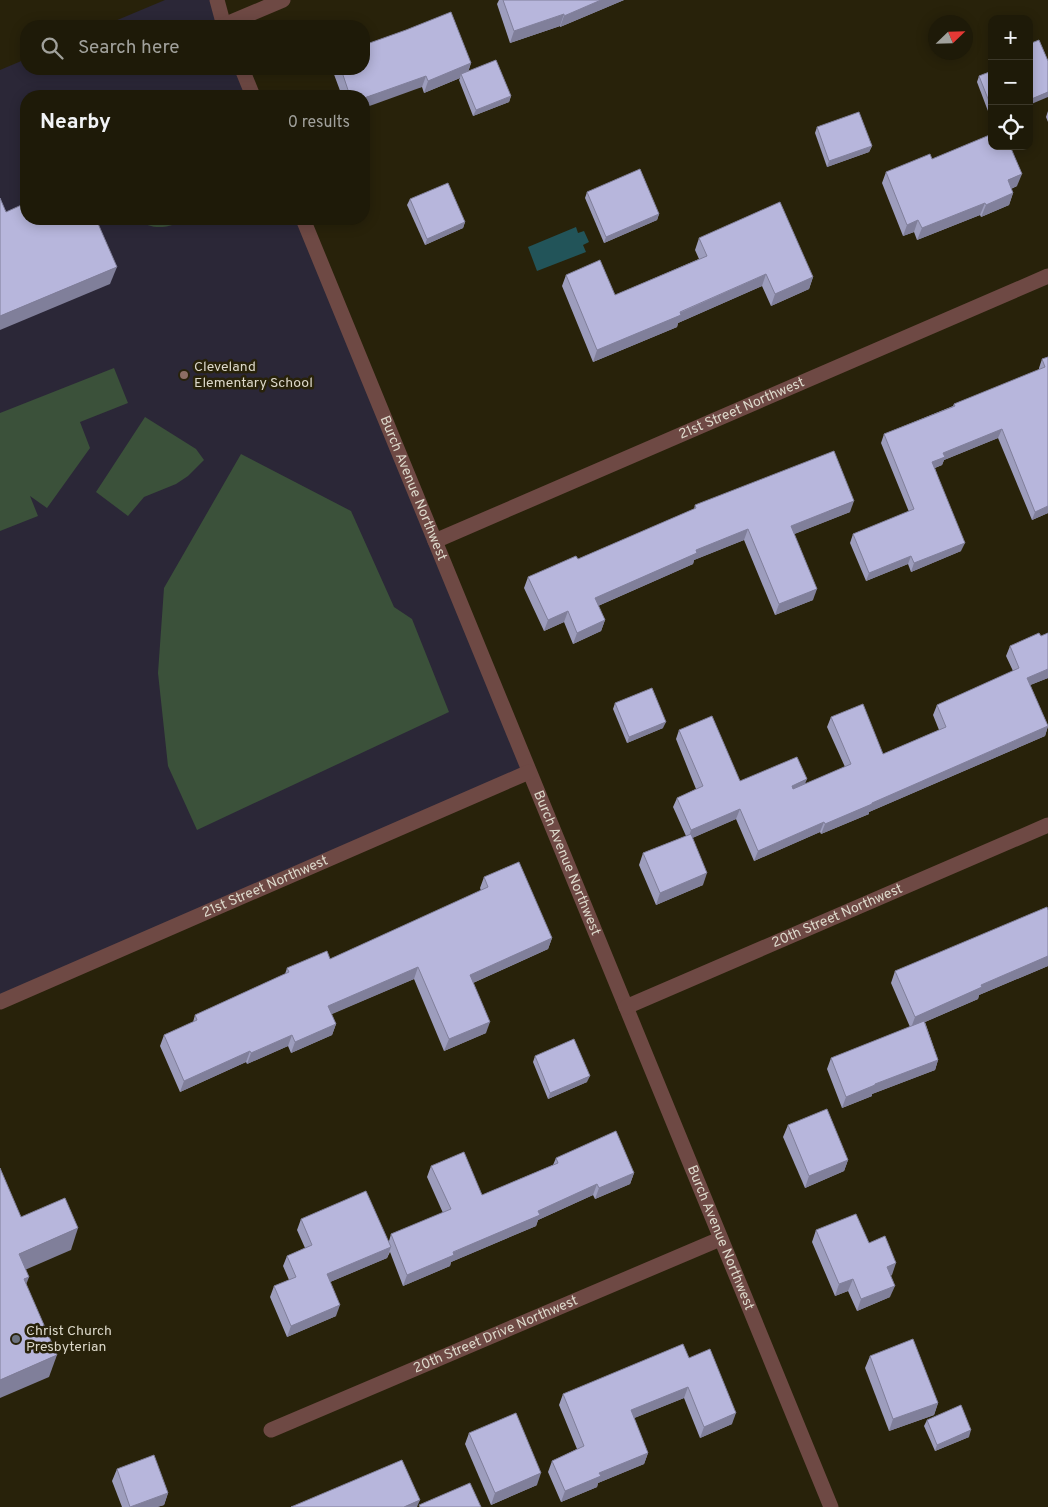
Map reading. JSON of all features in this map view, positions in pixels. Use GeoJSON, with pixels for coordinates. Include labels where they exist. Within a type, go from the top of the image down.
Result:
{"type":"FeatureCollection","features":[{"type":"Feature","properties":{"kind":"street"},"geometry":{"type":"LineString","coordinates":[[217,0],[223,20]]}},
{"type":"Feature","properties":{"kind":"street"},"geometry":{"type":"LineString","coordinates":[[236,20],[283,0]]}},
{"type":"Feature","properties":{"kind":"street"},"geometry":{"type":"LineString","coordinates":[[244,75],[251,90]]}},
{"type":"Feature","properties":{"kind":"street","name":"Burch Avenue Northwest"},"geometry":{"type":"LineString","coordinates":[[305,225],[831,1507]]}},
{"type":"Feature","properties":{"kind":"street","name":"21st Street Northwest"},"geometry":{"type":"LineString","coordinates":[[435,541],[1048,276]]}},
{"type":"Feature","properties":{"kind":"street","name":"21st Street Northwest"},"geometry":{"type":"LineString","coordinates":[[0,1002],[529,772]]}},
{"type":"Feature","properties":{"kind":"street","name":"20th Street Northwest"},"geometry":{"type":"LineString","coordinates":[[626,1008],[1048,826]]}},
{"type":"Feature","properties":{"kind":"street","name":"20th Street Drive Northwest"},"geometry":{"type":"LineString","coordinates":[[270,1430],[720,1239]]}},
{"type":"Feature","properties":{"kind":"shaded area"},"geometry":{"type":"Polygon","coordinates":[[[165,0],[217,0],[222,20],[117,20],[165,0]]]}},
{"type":"Feature","properties":{"kind":"shaded area","name":"Cleveland Elementary School"},"geometry":{"type":"Polygon","coordinates":[[[20,62],[20,75],[244,75],[251,90],[20,90],[20,225],[305,225],[529,772],[0,1002],[0,70],[20,62]]]}},
{"type":"Feature","properties":{"kind":"green space"},"geometry":{"type":"Polygon","coordinates":[[[148,225],[173,225],[163,227],[148,225]]]}},
{"type":"Feature","properties":{"kind":"green space"},"geometry":{"type":"Polygon","coordinates":[[[114,368],[128,403],[80,422],[90,448],[47,508],[30,496],[38,516],[0,531],[0,413],[114,368]]]}},
{"type":"Feature","properties":{"kind":"green space"},"geometry":{"type":"Polygon","coordinates":[[[145,417],[196,449],[204,460],[188,476],[176,484],[144,497],[128,516],[96,492],[145,417]]]}},
{"type":"Feature","properties":{"kind":"green space"},"geometry":{"type":"Polygon","coordinates":[[[241,454],[351,511],[394,607],[412,619],[449,712],[197,830],[168,766],[158,673],[164,588],[241,454]]]}},
{"type":"Feature","properties":{"kind":"water"},"geometry":{"type":"Polygon","coordinates":[[[576,227],[578,233],[584,231],[589,242],[583,245],[586,252],[537,271],[528,247],[576,227]]]}},
{"type":"Feature","properties":{"kind":"building"},"geometry":{"type":"Polygon","coordinates":[[[503,0],[601,0],[564,16],[564,14],[514,31],[503,0]]]}},
{"type":"Feature","properties":{"kind":"building"},"geometry":{"type":"Polygon","coordinates":[[[451,12],[471,63],[428,81],[426,76],[370,96],[370,90],[348,90],[343,75],[370,75],[370,43],[451,12]]]}},
{"type":"Feature","properties":{"kind":"building"},"geometry":{"type":"Polygon","coordinates":[[[1039,40],[1048,61],[1048,92],[1033,98],[1033,60],[1033,42],[1039,40]]]}},
{"type":"Feature","properties":{"kind":"building"},"geometry":{"type":"Polygon","coordinates":[[[496,60],[511,96],[476,110],[461,74],[496,60]]]}},
{"type":"Feature","properties":{"kind":"building"},"geometry":{"type":"Polygon","coordinates":[[[988,73],[988,99],[979,76],[988,73]]]}},
{"type":"Feature","properties":{"kind":"building"},"geometry":{"type":"Polygon","coordinates":[[[859,112],[872,146],[829,161],[817,127],[859,112]]]}},
{"type":"Feature","properties":{"kind":"building"},"geometry":{"type":"Polygon","coordinates":[[[988,136],[988,150],[1012,150],[1022,174],[1008,180],[1013,193],[986,205],[985,203],[922,228],[918,220],[907,225],[886,172],[930,154],[932,159],[988,136]]]}},
{"type":"Feature","properties":{"kind":"building"},"geometry":{"type":"Polygon","coordinates":[[[640,169],[659,214],[606,237],[587,192],[640,169]]]}},
{"type":"Feature","properties":{"kind":"building"},"geometry":{"type":"Polygon","coordinates":[[[448,183],[465,222],[427,239],[410,199],[448,183]]]}},
{"type":"Feature","properties":{"kind":"building"},"geometry":{"type":"Polygon","coordinates":[[[0,198],[6,212],[20,206],[20,225],[99,225],[117,267],[0,316],[0,198]]]}},
{"type":"Feature","properties":{"kind":"building"},"geometry":{"type":"Polygon","coordinates":[[[780,202],[813,277],[775,294],[766,274],[680,312],[681,315],[597,350],[566,275],[600,260],[615,295],[707,256],[699,238],[780,202]]]}},
{"type":"Feature","properties":{"kind":"building"},"geometry":{"type":"Polygon","coordinates":[[[1048,357],[1048,506],[1035,512],[1002,429],[943,453],[945,457],[932,462],[965,543],[914,563],[911,556],[869,573],[853,534],[914,509],[884,434],[1045,367],[1042,359],[1048,357]]]}},
{"type":"Feature","properties":{"kind":"building"},"geometry":{"type":"Polygon","coordinates":[[[834,451],[854,501],[791,526],[817,589],[779,604],[748,529],[696,550],[697,553],[595,598],[605,620],[577,633],[568,611],[548,620],[528,577],[576,556],[578,559],[696,508],[695,505],[834,451]]]}},
{"type":"Feature","properties":{"kind":"building"},"geometry":{"type":"Polygon","coordinates":[[[1039,633],[1041,636],[1048,633],[1048,669],[1027,678],[1048,726],[872,804],[825,824],[824,822],[758,851],[740,809],[691,830],[677,798],[703,786],[679,730],[712,716],[740,781],[797,757],[807,779],[792,786],[793,789],[851,764],[831,717],[863,704],[883,754],[946,727],[937,705],[1019,668],[1010,646],[1039,633]]]}},
{"type":"Feature","properties":{"kind":"building"},"geometry":{"type":"Polygon","coordinates":[[[652,688],[666,722],[629,737],[615,703],[652,688]]]}},
{"type":"Feature","properties":{"kind":"building"},"geometry":{"type":"Polygon","coordinates":[[[691,834],[707,873],[660,893],[643,853],[691,834]]]}},
{"type":"Feature","properties":{"kind":"building"},"geometry":{"type":"Polygon","coordinates":[[[519,862],[552,938],[470,975],[490,1022],[449,1039],[418,967],[328,1006],[336,1024],[295,1042],[292,1035],[251,1053],[250,1051],[184,1081],[164,1035],[197,1020],[195,1015],[289,972],[287,968],[327,951],[330,959],[488,887],[484,877],[519,862]]]}},
{"type":"Feature","properties":{"kind":"building"},"geometry":{"type":"Polygon","coordinates":[[[1047,907],[1048,956],[981,985],[982,987],[915,1017],[895,971],[1047,907]]]}},
{"type":"Feature","properties":{"kind":"building"},"geometry":{"type":"Polygon","coordinates":[[[924,1021],[938,1060],[846,1097],[831,1058],[924,1021]]]}},
{"type":"Feature","properties":{"kind":"building"},"geometry":{"type":"Polygon","coordinates":[[[574,1039],[590,1076],[550,1093],[535,1056],[574,1039]]]}},
{"type":"Feature","properties":{"kind":"building"},"geometry":{"type":"Polygon","coordinates":[[[827,1109],[848,1160],[809,1176],[788,1125],[827,1109]]]}},
{"type":"Feature","properties":{"kind":"building"},"geometry":{"type":"Polygon","coordinates":[[[616,1131],[634,1173],[599,1188],[597,1184],[538,1211],[540,1215],[453,1252],[454,1255],[407,1275],[391,1234],[451,1209],[431,1166],[464,1152],[482,1195],[558,1163],[556,1158],[616,1131]]]}},
{"type":"Feature","properties":{"kind":"building"},"geometry":{"type":"Polygon","coordinates":[[[0,1168],[21,1217],[65,1198],[78,1228],[19,1254],[29,1277],[24,1279],[57,1355],[0,1380],[0,1168]]]}},
{"type":"Feature","properties":{"kind":"building"},"geometry":{"type":"Polygon","coordinates":[[[366,1191],[391,1247],[327,1274],[340,1305],[291,1326],[274,1286],[296,1277],[287,1256],[312,1245],[301,1219],[366,1191]]]}},
{"type":"Feature","properties":{"kind":"building"},"geometry":{"type":"Polygon","coordinates":[[[856,1214],[869,1243],[885,1236],[896,1263],[887,1267],[895,1286],[861,1299],[853,1279],[839,1284],[816,1230],[856,1214]]]}},
{"type":"Feature","properties":{"kind":"building"},"geometry":{"type":"Polygon","coordinates":[[[913,1339],[938,1403],[893,1419],[870,1356],[913,1339]]]}},
{"type":"Feature","properties":{"kind":"building"},"geometry":{"type":"Polygon","coordinates":[[[683,1344],[689,1358],[710,1349],[736,1413],[704,1427],[688,1387],[631,1410],[648,1453],[599,1473],[601,1476],[565,1491],[552,1461],[584,1446],[563,1394],[683,1344]]]}},
{"type":"Feature","properties":{"kind":"building"},"geometry":{"type":"Polygon","coordinates":[[[961,1405],[971,1430],[937,1445],[927,1420],[961,1405]]]}},
{"type":"Feature","properties":{"kind":"building"},"geometry":{"type":"Polygon","coordinates":[[[516,1413],[541,1473],[495,1493],[469,1433],[516,1413]]]}},
{"type":"Feature","properties":{"kind":"building"},"geometry":{"type":"Polygon","coordinates":[[[154,1455],[168,1493],[130,1507],[117,1469],[154,1455]]]}},
{"type":"Feature","properties":{"kind":"building"},"geometry":{"type":"Polygon","coordinates":[[[402,1460],[420,1500],[404,1507],[291,1507],[402,1460]]]}},
{"type":"Feature","properties":{"kind":"building"},"geometry":{"type":"Polygon","coordinates":[[[470,1483],[481,1507],[420,1507],[419,1505],[470,1483]]]}},
{"type":"Feature","properties":{"kind":"place","name":"Cleveland Elementary School"},"geometry":{"type":"Point","coordinates":[184,375]}},
{"type":"Feature","properties":{"kind":"place","name":"Christ Church Presbyterian"},"geometry":{"type":"Point","coordinates":[16,1339]}}]}
